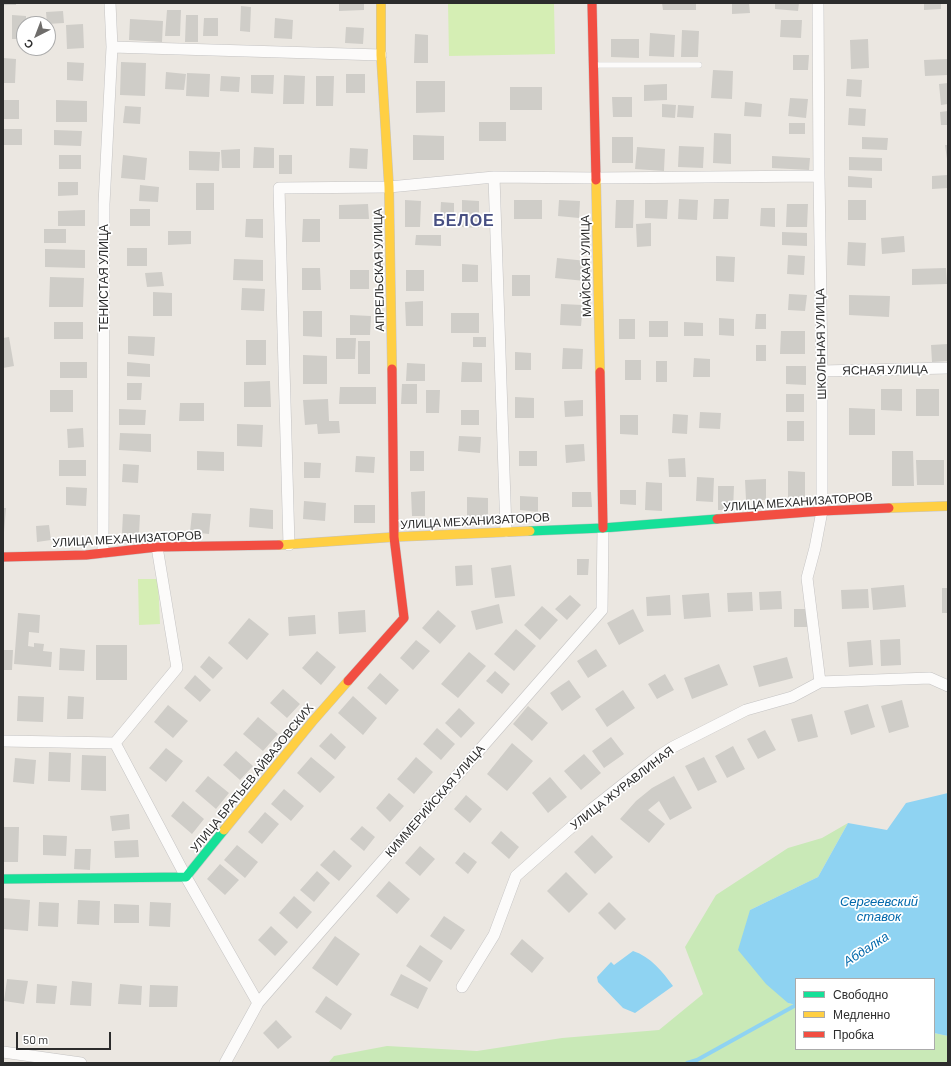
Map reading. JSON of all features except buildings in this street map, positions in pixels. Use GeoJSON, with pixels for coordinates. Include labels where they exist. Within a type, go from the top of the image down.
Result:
{"type":"FeatureCollection","features":[{"type":"Feature","properties":{"kind":"street","name":"ТЕНИСТАЯ УЛИЦА"},"geometry":{"type":"LineString","coordinates":[[103,552],[104,204],[112,47],[110,3]]}},
{"type":"Feature","properties":{"kind":"street","name":"АПРЕЛЬСКАЯ УЛИЦА"},"geometry":{"type":"LineString","coordinates":[[381,3],[381,55],[389,187],[394,537]]}},
{"type":"Feature","properties":{"kind":"street","name":"МАЙСКАЯ УЛИЦА"},"geometry":{"type":"LineString","coordinates":[[592,3],[604,528]]}},
{"type":"Feature","properties":{"kind":"street","name":"ШКОЛЬНАЯ УЛИЦА"},"geometry":{"type":"LineString","coordinates":[[818,3],[822,511],[815,548],[807,578],[820,682]]}},
{"type":"Feature","properties":{"kind":"street"},"geometry":{"type":"LineString","coordinates":[[112,47],[381,55]]}},
{"type":"Feature","properties":{"kind":"street"},"geometry":{"type":"LineString","coordinates":[[289,545],[280,188],[389,187],[494,177],[596,178],[819,176]]}},
{"type":"Feature","properties":{"kind":"street"},"geometry":{"type":"LineString","coordinates":[[494,177],[506,532]]}},
{"type":"Feature","properties":{"kind":"street","name":"ЯСНАЯ УЛИЦА"},"geometry":{"type":"LineString","coordinates":[[822,371],[948,368]]}},
{"type":"Feature","properties":{"kind":"street","name":"УЛИЦА МЕХАНИЗАТОРОВ"},"geometry":{"type":"LineString","coordinates":[[3,557],[86,555],[157,547],[289,545],[394,537],[604,528],[822,511],[948,506]]}},
{"type":"Feature","properties":{"kind":"street","name":"КИММЕРИЙСКАЯ УЛИЦА"},"geometry":{"type":"LineString","coordinates":[[225,1063],[258,1003],[602,610],[604,528]]}},
{"type":"Feature","properties":{"kind":"street","name":"УЛИЦА БРАТЬЕВ АЙВАЗОВСКИХ"},"geometry":{"type":"LineString","coordinates":[[186,877],[312,722],[404,618],[394,537]]}},
{"type":"Feature","properties":{"kind":"street"},"geometry":{"type":"LineString","coordinates":[[115,742],[178,668],[157,547]]}},
{"type":"Feature","properties":{"kind":"street","name":"УЛИЦА ЖУРАВЛИНАЯ"},"geometry":{"type":"LineString","coordinates":[[462,987],[494,935],[516,876],[592,809],[659,756],[673,747],[746,710],[792,697],[820,682],[930,678],[948,686]]}},
{"type":"Feature","properties":{"kind":"street"},"geometry":{"type":"LineString","coordinates":[[3,741],[115,742]]}},
{"type":"Feature","properties":{"kind":"street"},"geometry":{"type":"LineString","coordinates":[[115,742],[186,877],[258,1003]]}},
{"type":"Feature","properties":{"kind":"street"},"geometry":{"type":"LineString","coordinates":[[3,879],[186,877]]}},
{"type":"Feature","properties":{"kind":"street"},"geometry":{"type":"LineString","coordinates":[[3,1052],[81,1063]]}},
{"type":"Feature","properties":{"kind":"lane"},"geometry":{"type":"LineString","coordinates":[[594,65],[699,64]]}},
{"type":"Feature","properties":{"kind":"green space"},"geometry":{"type":"Polygon","coordinates":[[[448,3],[554,3],[555,54],[449,56],[448,3]]]}},
{"type":"Feature","properties":{"kind":"green space"},"geometry":{"type":"Polygon","coordinates":[[[138,579],[158,579],[160,624],[139,625],[138,579]]]}},
{"type":"Feature","properties":{"kind":"green space"},"geometry":{"type":"Polygon","coordinates":[[[848,823],[818,877],[750,910],[788,1003],[795,1005],[795,1050],[935,1050],[935,1033],[948,1036],[948,1063],[328,1063],[334,1056],[387,1046],[477,1051],[562,1038],[659,1030],[703,994],[685,947],[716,895],[788,848],[822,838],[848,823]]]}},
{"type":"Feature","properties":{"kind":"water","name":"Сергеевский ставок"},"geometry":{"type":"Polygon","coordinates":[[[948,793],[948,1036],[935,1033],[935,978],[795,978],[795,1005],[788,1003],[766,984],[738,950],[750,910],[818,877],[848,823],[887,830],[906,803],[948,793]]]}},
{"type":"Feature","properties":{"kind":"water"},"geometry":{"type":"Polygon","coordinates":[[[633,951],[651,961],[673,986],[635,1013],[623,1008],[598,982],[597,977],[611,962],[614,965],[633,951]]]}},
{"type":"Feature","properties":{"kind":"waterway","name":"Абдалка"},"geometry":{"type":"LineString","coordinates":[[687,1063],[697,1060],[795,1006]]}},
{"type":"Feature","properties":{"kind":"traffic: fast"},"geometry":{"type":"LineString","coordinates":[[530,531],[603,528],[717,519]]}},
{"type":"Feature","properties":{"kind":"traffic: fast"},"geometry":{"type":"LineString","coordinates":[[3,879],[186,877],[224,830]]}},
{"type":"Feature","properties":{"kind":"traffic: slow"},"geometry":{"type":"LineString","coordinates":[[381,3],[381,55],[389,187],[392,369]]}},
{"type":"Feature","properties":{"kind":"traffic: slow"},"geometry":{"type":"LineString","coordinates":[[596,180],[600,372]]}},
{"type":"Feature","properties":{"kind":"traffic: slow"},"geometry":{"type":"LineString","coordinates":[[889,508],[948,506]]}},
{"type":"Feature","properties":{"kind":"traffic: slow"},"geometry":{"type":"LineString","coordinates":[[279,545],[394,537],[530,531]]}},
{"type":"Feature","properties":{"kind":"traffic: slow"},"geometry":{"type":"LineString","coordinates":[[224,830],[312,722],[348,681]]}},
{"type":"Feature","properties":{"kind":"traffic: jam"},"geometry":{"type":"LineString","coordinates":[[592,3],[596,180]]}},
{"type":"Feature","properties":{"kind":"traffic: jam"},"geometry":{"type":"LineString","coordinates":[[348,681],[404,618],[394,537],[392,369]]}},
{"type":"Feature","properties":{"kind":"traffic: jam"},"geometry":{"type":"LineString","coordinates":[[600,372],[603,528]]}},
{"type":"Feature","properties":{"kind":"traffic: jam"},"geometry":{"type":"LineString","coordinates":[[717,519],[822,511],[889,508]]}},
{"type":"Feature","properties":{"kind":"traffic: jam"},"geometry":{"type":"LineString","coordinates":[[3,557],[86,555],[157,547],[279,545]]}},
{"type":"Feature","properties":{"kind":"district","name":"БЕЛОЕ"},"geometry":{"type":"Point","coordinates":[464,221]}}]}
